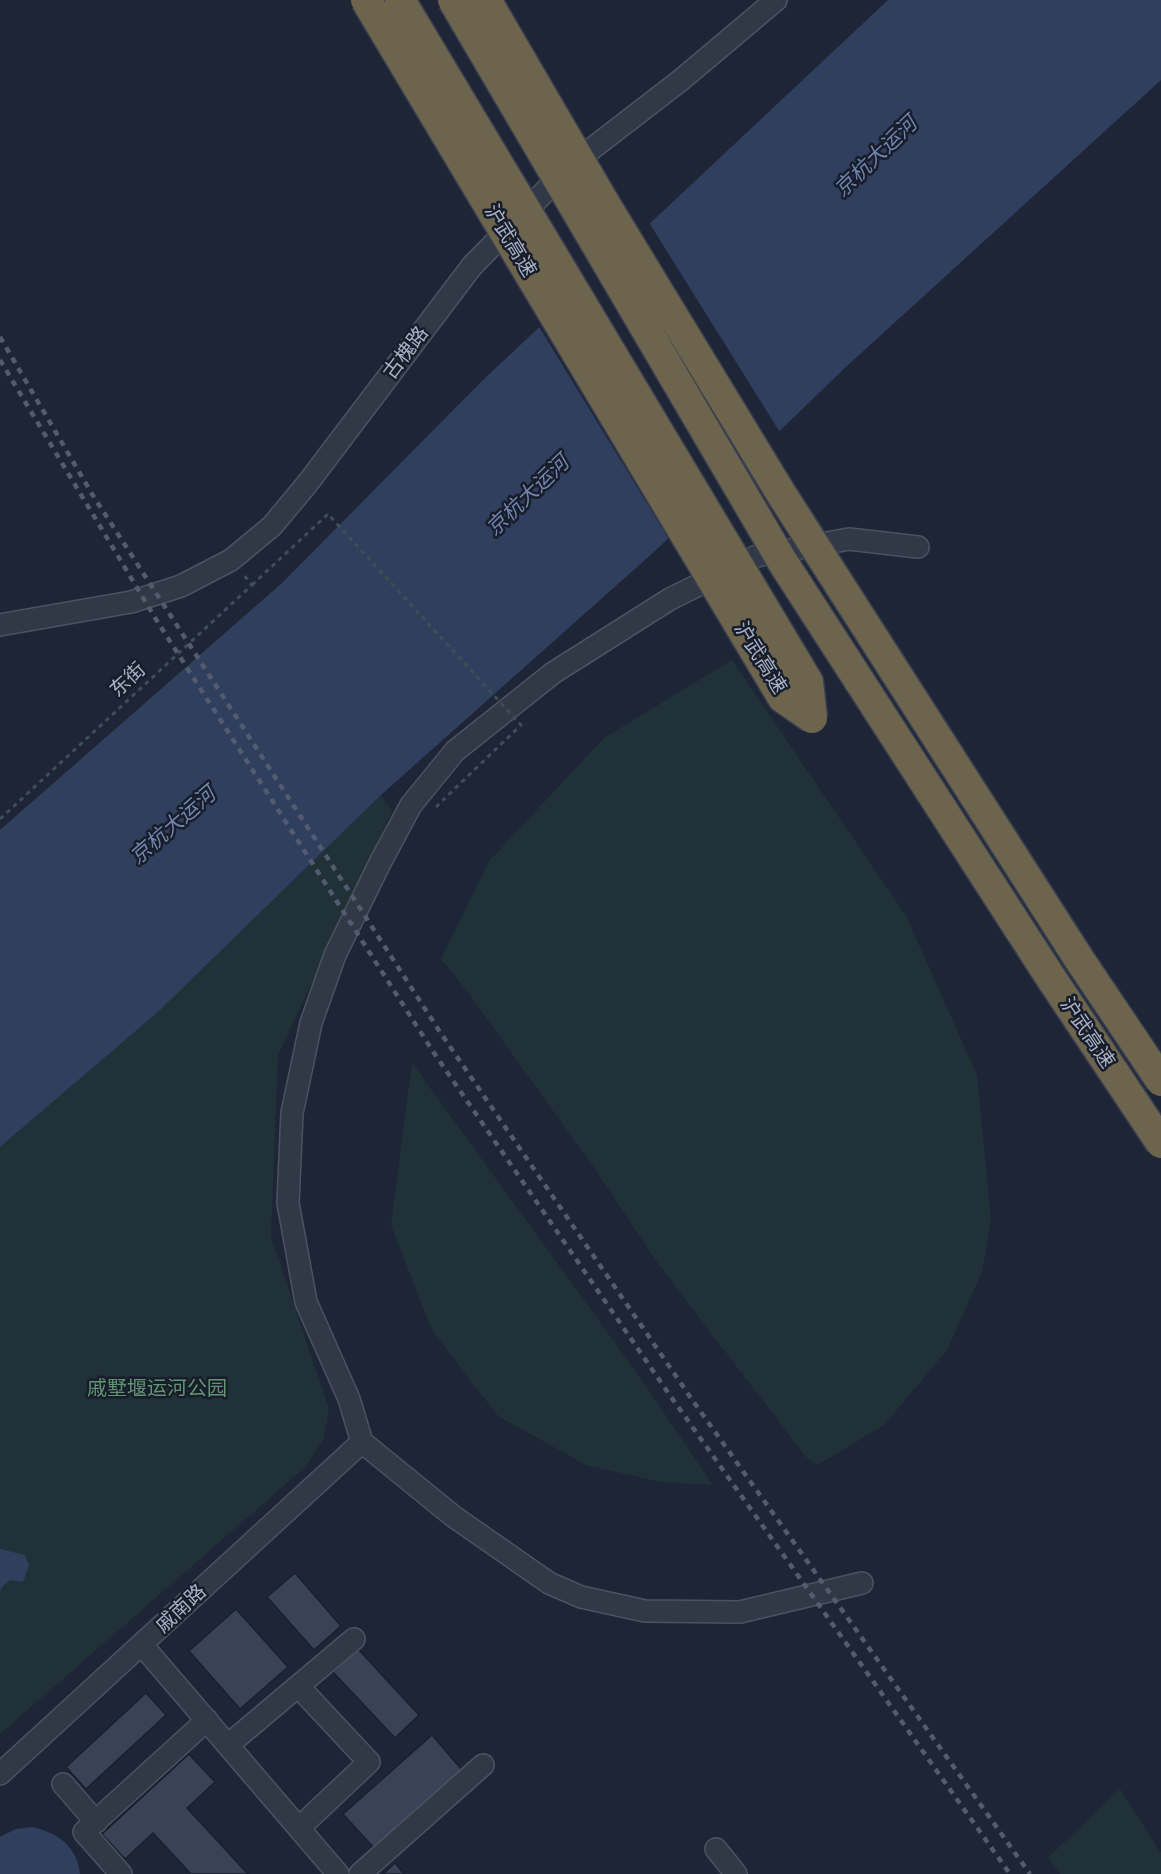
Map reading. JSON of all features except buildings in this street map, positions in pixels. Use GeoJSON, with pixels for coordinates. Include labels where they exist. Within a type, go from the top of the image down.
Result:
{"type":"FeatureCollection","features":[{"type":"Feature","properties":{"kind":"highway","name":"沪武高速"},"geometry":{"type":"LineString","coordinates":[[366,0],[783,698],[812,718],[808,682],[400,0]]}},
{"type":"Feature","properties":{"kind":"highway","name":"沪武高速"},"geometry":{"type":"LineString","coordinates":[[453,0],[782,561],[1049,975],[1161,1143]]}},
{"type":"Feature","properties":{"kind":"highway","name":"沪武高速"},"geometry":{"type":"LineString","coordinates":[[486,0],[605,204],[782,495],[1079,959],[1161,1081]]}},
{"type":"Feature","properties":{"kind":"street","name":"古槐路"},"geometry":{"type":"LineString","coordinates":[[0,625],[131,602],[181,586],[231,560],[272,526],[307,484],[472,266],[572,164],[681,80],[776,0]]}},
{"type":"Feature","properties":{"kind":"street"},"geometry":{"type":"LineString","coordinates":[[862,1583],[740,1612],[645,1611],[581,1597],[549,1582],[453,1516],[362,1442],[349,1399],[306,1302],[288,1203],[292,1113],[311,1023],[335,955],[411,805],[455,751],[553,673],[670,599],[757,556],[849,539],[918,548]]}},
{"type":"Feature","properties":{"kind":"street","name":"戚南路"},"geometry":{"type":"LineString","coordinates":[[0,1774],[362,1442]]}},
{"type":"Feature","properties":{"kind":"street"},"geometry":{"type":"LineString","coordinates":[[228,1745],[354,1639]]}},
{"type":"Feature","properties":{"kind":"street"},"geometry":{"type":"LineString","coordinates":[[142,1645],[338,1874]]}},
{"type":"Feature","properties":{"kind":"street"},"geometry":{"type":"LineString","coordinates":[[298,1686],[369,1762],[299,1828]]}},
{"type":"Feature","properties":{"kind":"street"},"geometry":{"type":"LineString","coordinates":[[121,1874],[84,1832],[207,1720]]}},
{"type":"Feature","properties":{"kind":"street"},"geometry":{"type":"LineString","coordinates":[[360,1874],[483,1766]]}},
{"type":"Feature","properties":{"kind":"street"},"geometry":{"type":"LineString","coordinates":[[63,1784],[96,1822]]}},
{"type":"Feature","properties":{"kind":"street"},"geometry":{"type":"LineString","coordinates":[[716,1849],[736,1874]]}},
{"type":"Feature","properties":{"kind":"path","name":"东街"},"geometry":{"type":"LineString","coordinates":[[0,819],[328,514],[521,725],[443,800]]}},
{"type":"Feature","properties":{"kind":"path"},"geometry":{"type":"LineString","coordinates":[[231,560],[252,585]]}},
{"type":"Feature","properties":{"kind":"green space"},"geometry":{"type":"Polygon","coordinates":[[[732,660],[906,916],[977,1075],[991,1220],[982,1272],[947,1350],[884,1425],[818,1465],[806,1457],[659,1265],[595,1169],[470,995],[441,959],[490,860],[604,738],[732,660]]]}},
{"type":"Feature","properties":{"kind":"green space","name":"戚墅堰运河公园"},"geometry":{"type":"Polygon","coordinates":[[[381,795],[392,811],[278,1055],[271,1237],[329,1409],[323,1440],[304,1468],[0,1734],[0,1147],[159,1011],[381,795]]]}},
{"type":"Feature","properties":{"kind":"green space"},"geometry":{"type":"Polygon","coordinates":[[[412,1063],[636,1372],[713,1485],[661,1482],[586,1465],[498,1416],[432,1330],[391,1225],[412,1063]]]}},
{"type":"Feature","properties":{"kind":"green space"},"geometry":{"type":"Polygon","coordinates":[[[1120,1789],[1161,1853],[1161,1874],[1060,1874],[1048,1858],[1120,1789]]]}},
{"type":"Feature","properties":{"kind":"water","name":"京杭大运河"},"geometry":{"type":"Polygon","coordinates":[[[888,0],[1161,0],[1161,80],[848,365],[656,550],[381,795],[159,1011],[0,1147],[0,830],[282,583],[483,380],[888,0]]]}},
{"type":"Feature","properties":{"kind":"water"},"geometry":{"type":"Polygon","coordinates":[[[0,1549],[25,1555],[29,1565],[23,1582],[10,1580],[1,1588],[0,1594],[0,1549]]]}},
{"type":"Feature","properties":{"kind":"water"},"geometry":{"type":"Polygon","coordinates":[[[32,1827],[50,1833],[65,1842],[75,1856],[80,1874],[0,1874],[0,1837],[16,1829],[32,1827]]]}},
{"type":"Feature","properties":{"kind":"pier"},"geometry":{"type":"Polygon","coordinates":[[[648,221],[781,434],[670,541],[538,325],[648,221]]]}},
{"type":"Feature","properties":{"kind":"railway"},"geometry":{"type":"LineString","coordinates":[[0,337],[92,494],[440,1032],[693,1401],[1030,1874]]}},
{"type":"Feature","properties":{"kind":"railway"},"geometry":{"type":"LineString","coordinates":[[0,360],[157,621],[434,1053],[669,1394],[1010,1874]]}}]}
